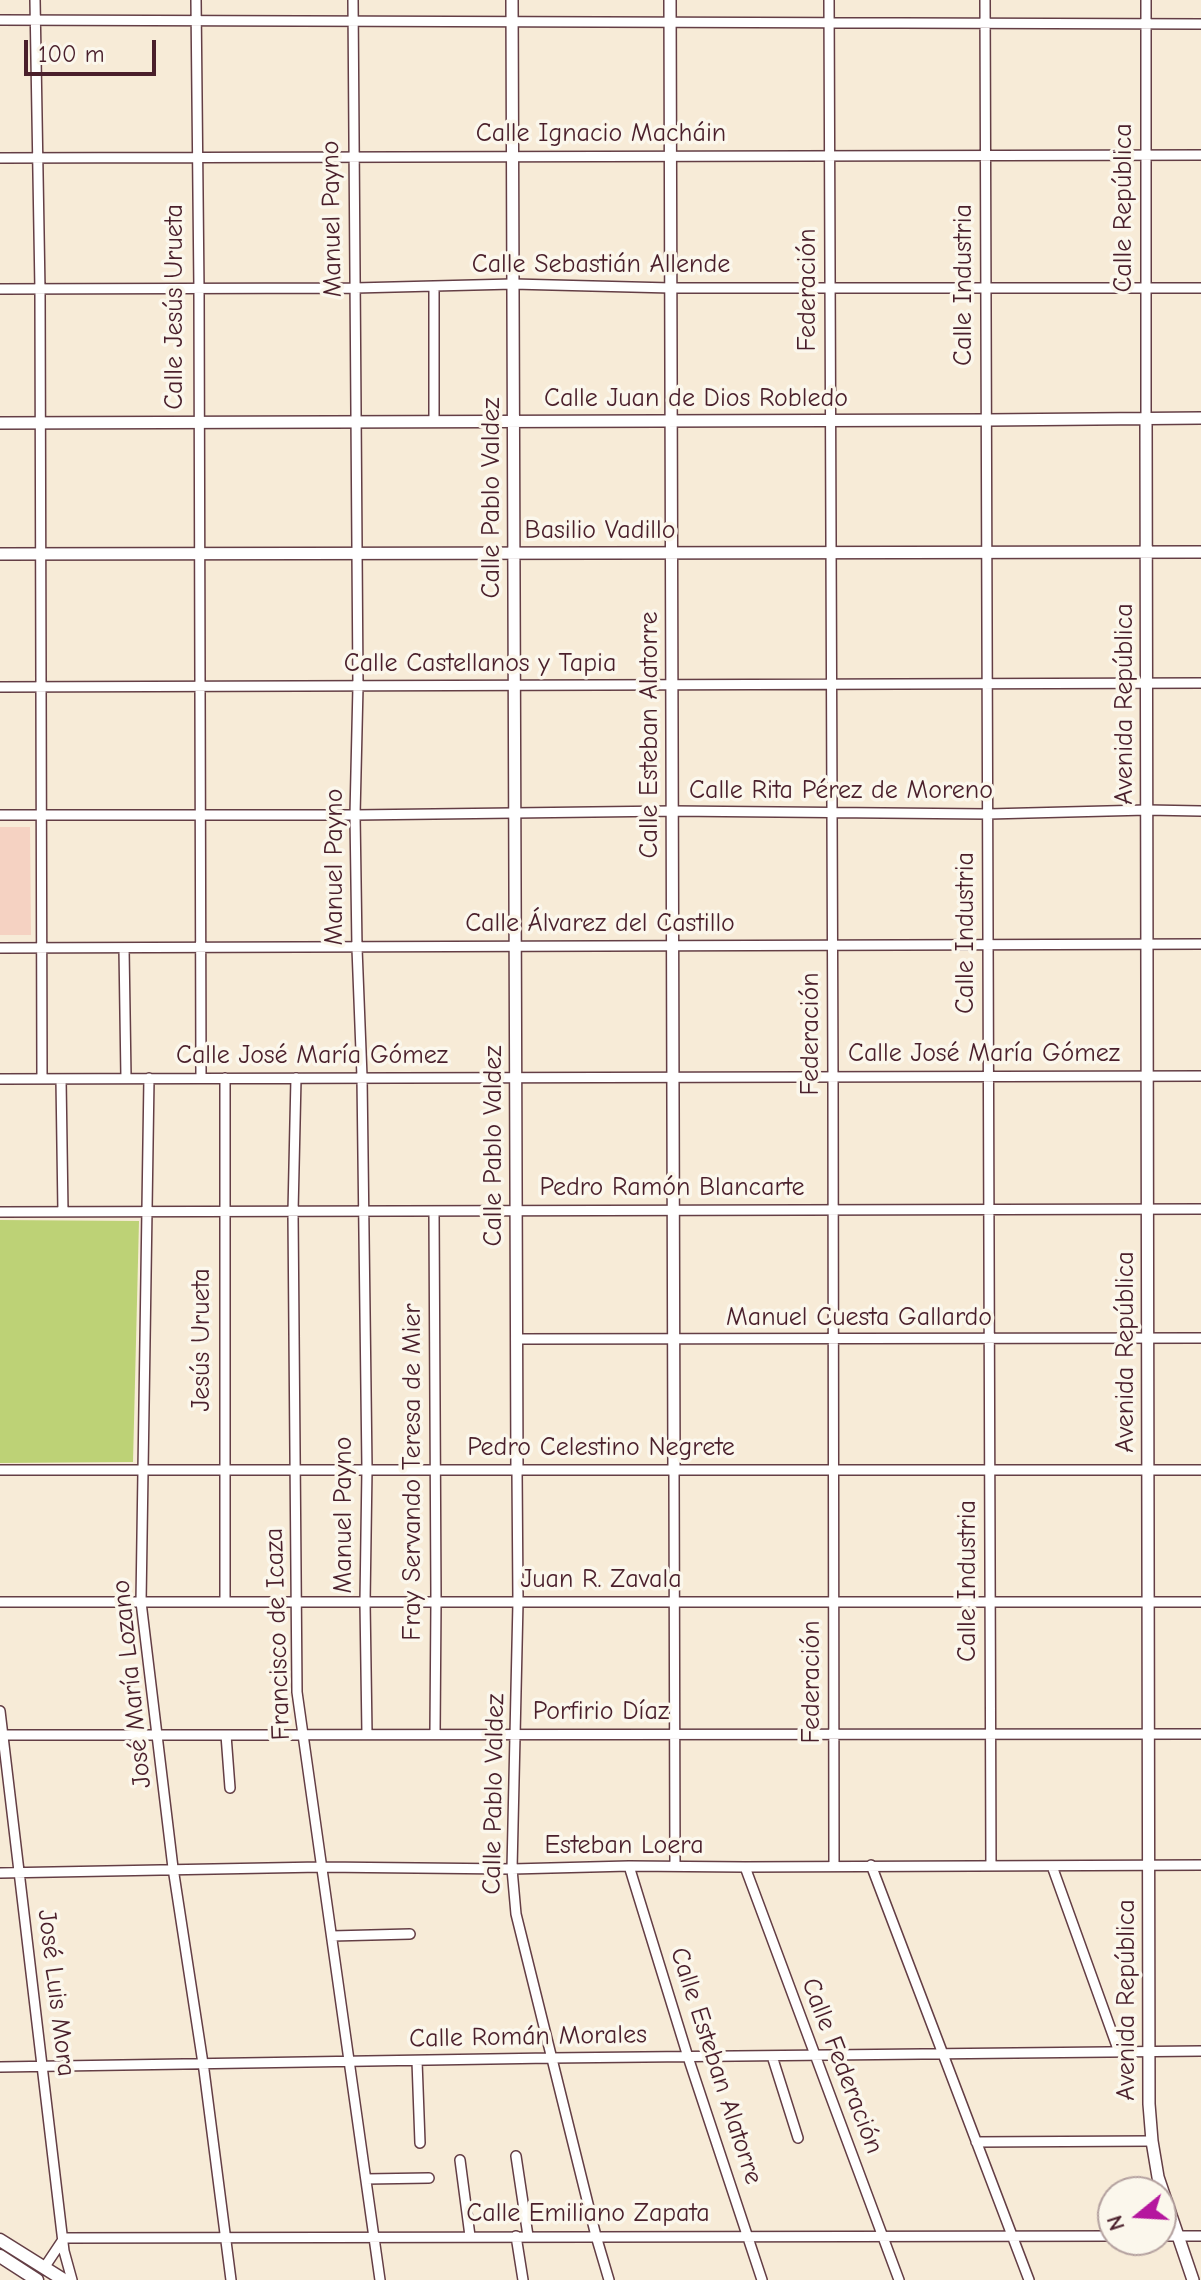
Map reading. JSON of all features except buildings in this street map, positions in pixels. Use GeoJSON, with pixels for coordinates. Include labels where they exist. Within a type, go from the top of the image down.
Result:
{"type":"FeatureCollection","features":[{"type":"Feature","properties":{"kind":"main road"},"geometry":{"type":"LineString","coordinates":[[0,2240],[64,2280]]}},
{"type":"Feature","properties":{"kind":"main road"},"geometry":{"type":"LineString","coordinates":[[0,2256],[37,2280]]}},
{"type":"Feature","properties":{"kind":"street"},"geometry":{"type":"LineString","coordinates":[[35,0],[40,290],[42,1079]]}},
{"type":"Feature","properties":{"kind":"street","name":"Calle Jesús Urueta"},"geometry":{"type":"LineString","coordinates":[[196,0],[199,687]]}},
{"type":"Feature","properties":{"kind":"street","name":"Manuel Payno"},"geometry":{"type":"LineString","coordinates":[[353,0],[358,554],[355,815],[364,1211],[367,1734]]}},
{"type":"Feature","properties":{"kind":"street","name":"Calle Pablo Valdez"},"geometry":{"type":"LineString","coordinates":[[512,0],[518,1602],[512,1869],[517,1924],[609,2280]]}},
{"type":"Feature","properties":{"kind":"street","name":"Calle Esteban Alatorre"},"geometry":{"type":"LineString","coordinates":[[670,0],[674,1471]]}},
{"type":"Feature","properties":{"kind":"street"},"geometry":{"type":"LineString","coordinates":[[829,0],[829,157]]}},
{"type":"Feature","properties":{"kind":"street","name":"Calle Industria"},"geometry":{"type":"LineString","coordinates":[[985,0],[991,1865]]}},
{"type":"Feature","properties":{"kind":"street","name":"Calle República"},"geometry":{"type":"LineString","coordinates":[[1146,0],[1146,417]]}},
{"type":"Feature","properties":{"kind":"street"},"geometry":{"type":"LineString","coordinates":[[0,20],[1201,24]]}},
{"type":"Feature","properties":{"kind":"street","name":"Calle Ignacio Macháin"},"geometry":{"type":"LineString","coordinates":[[0,158],[1201,155]]}},
{"type":"Feature","properties":{"kind":"street","name":"Federación"},"geometry":{"type":"LineString","coordinates":[[829,157],[834,1865]]}},
{"type":"Feature","properties":{"kind":"street","name":"Calle Sebastián Allende"},"geometry":{"type":"LineString","coordinates":[[0,289],[199,290],[513,284],[671,288],[1201,288]]}},
{"type":"Feature","properties":{"kind":"street"},"geometry":{"type":"LineString","coordinates":[[434,286],[434,422]]}},
{"type":"Feature","properties":{"kind":"street","name":"Avenida República"},"geometry":{"type":"LineString","coordinates":[[1146,417],[1148,2052],[1152,2141],[1158,2177],[1193,2280]]}},
{"type":"Feature","properties":{"kind":"street","name":"Calle Juan de Dios Robledo"},"geometry":{"type":"LineString","coordinates":[[0,423],[1201,418]]}},
{"type":"Feature","properties":{"kind":"street","name":"Basilio Vadillo"},"geometry":{"type":"LineString","coordinates":[[0,554],[1201,552]]}},
{"type":"Feature","properties":{"kind":"street","name":"Calle Castellanos y Tapia"},"geometry":{"type":"LineString","coordinates":[[0,687],[1201,683]]}},
{"type":"Feature","properties":{"kind":"street"},"geometry":{"type":"LineString","coordinates":[[199,687],[201,1078]]}},
{"type":"Feature","properties":{"kind":"street","name":"Calle Rita Pérez de Moreno"},"geometry":{"type":"LineString","coordinates":[[0,815],[1201,811]]}},
{"type":"Feature","properties":{"kind":"street","name":"Calle Álvarez del Castillo"},"geometry":{"type":"LineString","coordinates":[[0,948],[1201,944]]}},
{"type":"Feature","properties":{"kind":"street"},"geometry":{"type":"LineString","coordinates":[[124,948],[126,1078]]}},
{"type":"Feature","properties":{"kind":"street","name":"Calle José María Gómez"},"geometry":{"type":"LineString","coordinates":[[0,1079],[1201,1076]]}},
{"type":"Feature","properties":{"kind":"street","name":"José María Lozano"},"geometry":{"type":"LineString","coordinates":[[149,1078],[141,1602],[173,1868],[204,2065],[231,2280]]}},
{"type":"Feature","properties":{"kind":"street","name":"Jesús Urueta"},"geometry":{"type":"LineString","coordinates":[[225,1078],[225,1602]]}},
{"type":"Feature","properties":{"kind":"street","name":"Francisco de Icaza"},"geometry":{"type":"LineString","coordinates":[[296,1078],[293,1212],[297,1692],[380,2280]]}},
{"type":"Feature","properties":{"kind":"street"},"geometry":{"type":"LineString","coordinates":[[61,1079],[63,1212]]}},
{"type":"Feature","properties":{"kind":"street","name":"Pedro Ramón Blancarte"},"geometry":{"type":"LineString","coordinates":[[0,1212],[1201,1209]]}},
{"type":"Feature","properties":{"kind":"street","name":"Fray Servando Teresa de Mier"},"geometry":{"type":"LineString","coordinates":[[434,1211],[435,1733]]}},
{"type":"Feature","properties":{"kind":"street","name":"Manuel Cuesta Gallardo"},"geometry":{"type":"LineString","coordinates":[[516,1339],[1201,1338]]}},
{"type":"Feature","properties":{"kind":"street","name":"Pedro Celestino Negrete"},"geometry":{"type":"LineString","coordinates":[[0,1470],[1201,1470]]}},
{"type":"Feature","properties":{"kind":"street"},"geometry":{"type":"LineString","coordinates":[[674,1471],[675,1866]]}},
{"type":"Feature","properties":{"kind":"street","name":"Juan R. Zavala"},"geometry":{"type":"LineString","coordinates":[[0,1602],[1201,1602]]}},
{"type":"Feature","properties":{"kind":"street","name":"José Luis Mora"},"geometry":{"type":"LineString","coordinates":[[0,1711],[66,2263],[72,2280]]}},
{"type":"Feature","properties":{"kind":"street","name":"Porfirio Díaz"},"geometry":{"type":"LineString","coordinates":[[1,1735],[1201,1734]]}},
{"type":"Feature","properties":{"kind":"street"},"geometry":{"type":"LineString","coordinates":[[226,1735],[230,1788]]}},
{"type":"Feature","properties":{"kind":"street"},"geometry":{"type":"LineString","coordinates":[[871,1865],[1029,2280]]}},
{"type":"Feature","properties":{"kind":"street","name":"Esteban Loera"},"geometry":{"type":"LineString","coordinates":[[0,1873],[321,1867],[512,1869],[1201,1865]]}},
{"type":"Feature","properties":{"kind":"street","name":"Calle Esteban Alatorre"},"geometry":{"type":"LineString","coordinates":[[629,1866],[762,2280]]}},
{"type":"Feature","properties":{"kind":"street"},"geometry":{"type":"LineString","coordinates":[[1052,1866],[1119,2052]]}},
{"type":"Feature","properties":{"kind":"street","name":"Calle Federación"},"geometry":{"type":"LineString","coordinates":[[745,1867],[899,2280]]}},
{"type":"Feature","properties":{"kind":"street"},"geometry":{"type":"LineString","coordinates":[[332,1936],[410,1934]]}},
{"type":"Feature","properties":{"kind":"street"},"geometry":{"type":"LineString","coordinates":[[38,2033],[52,2032]]}},
{"type":"Feature","properties":{"kind":"street","name":"Calle Román Morales"},"geometry":{"type":"LineString","coordinates":[[0,2067],[1201,2051]]}},
{"type":"Feature","properties":{"kind":"street"},"geometry":{"type":"LineString","coordinates":[[772,2056],[798,2138]]}},
{"type":"Feature","properties":{"kind":"street"},"geometry":{"type":"LineString","coordinates":[[417,2061],[420,2143]]}},
{"type":"Feature","properties":{"kind":"street"},"geometry":{"type":"LineString","coordinates":[[976,2142],[1152,2141]]}},
{"type":"Feature","properties":{"kind":"street"},"geometry":{"type":"LineString","coordinates":[[516,2156],[528,2236]]}},
{"type":"Feature","properties":{"kind":"street"},"geometry":{"type":"LineString","coordinates":[[460,2160],[470,2236]]}},
{"type":"Feature","properties":{"kind":"street"},"geometry":{"type":"LineString","coordinates":[[366,2179],[429,2178]]}},
{"type":"Feature","properties":{"kind":"street"},"geometry":{"type":"LineString","coordinates":[[516,2236],[523,2280]]}},
{"type":"Feature","properties":{"kind":"street","name":"Calle Emiliano Zapata"},"geometry":{"type":"LineString","coordinates":[[64,2238],[1097,2236]]}},
{"type":"Feature","properties":{"kind":"street"},"geometry":{"type":"LineString","coordinates":[[1178,2236],[1201,2236]]}},
{"type":"Feature","properties":{"kind":"street"},"geometry":{"type":"LineString","coordinates":[[37,2280],[64,2238]]}},
{"type":"Feature","properties":{"kind":"shaded area"},"geometry":{"type":"Polygon","coordinates":[[[0,827],[30,827],[31,935],[0,935],[0,827]]]}},
{"type":"Feature","properties":{"kind":"green space"},"geometry":{"type":"Polygon","coordinates":[[[0,1220],[139,1221],[133,1462],[0,1463],[0,1220]]]}}]}
